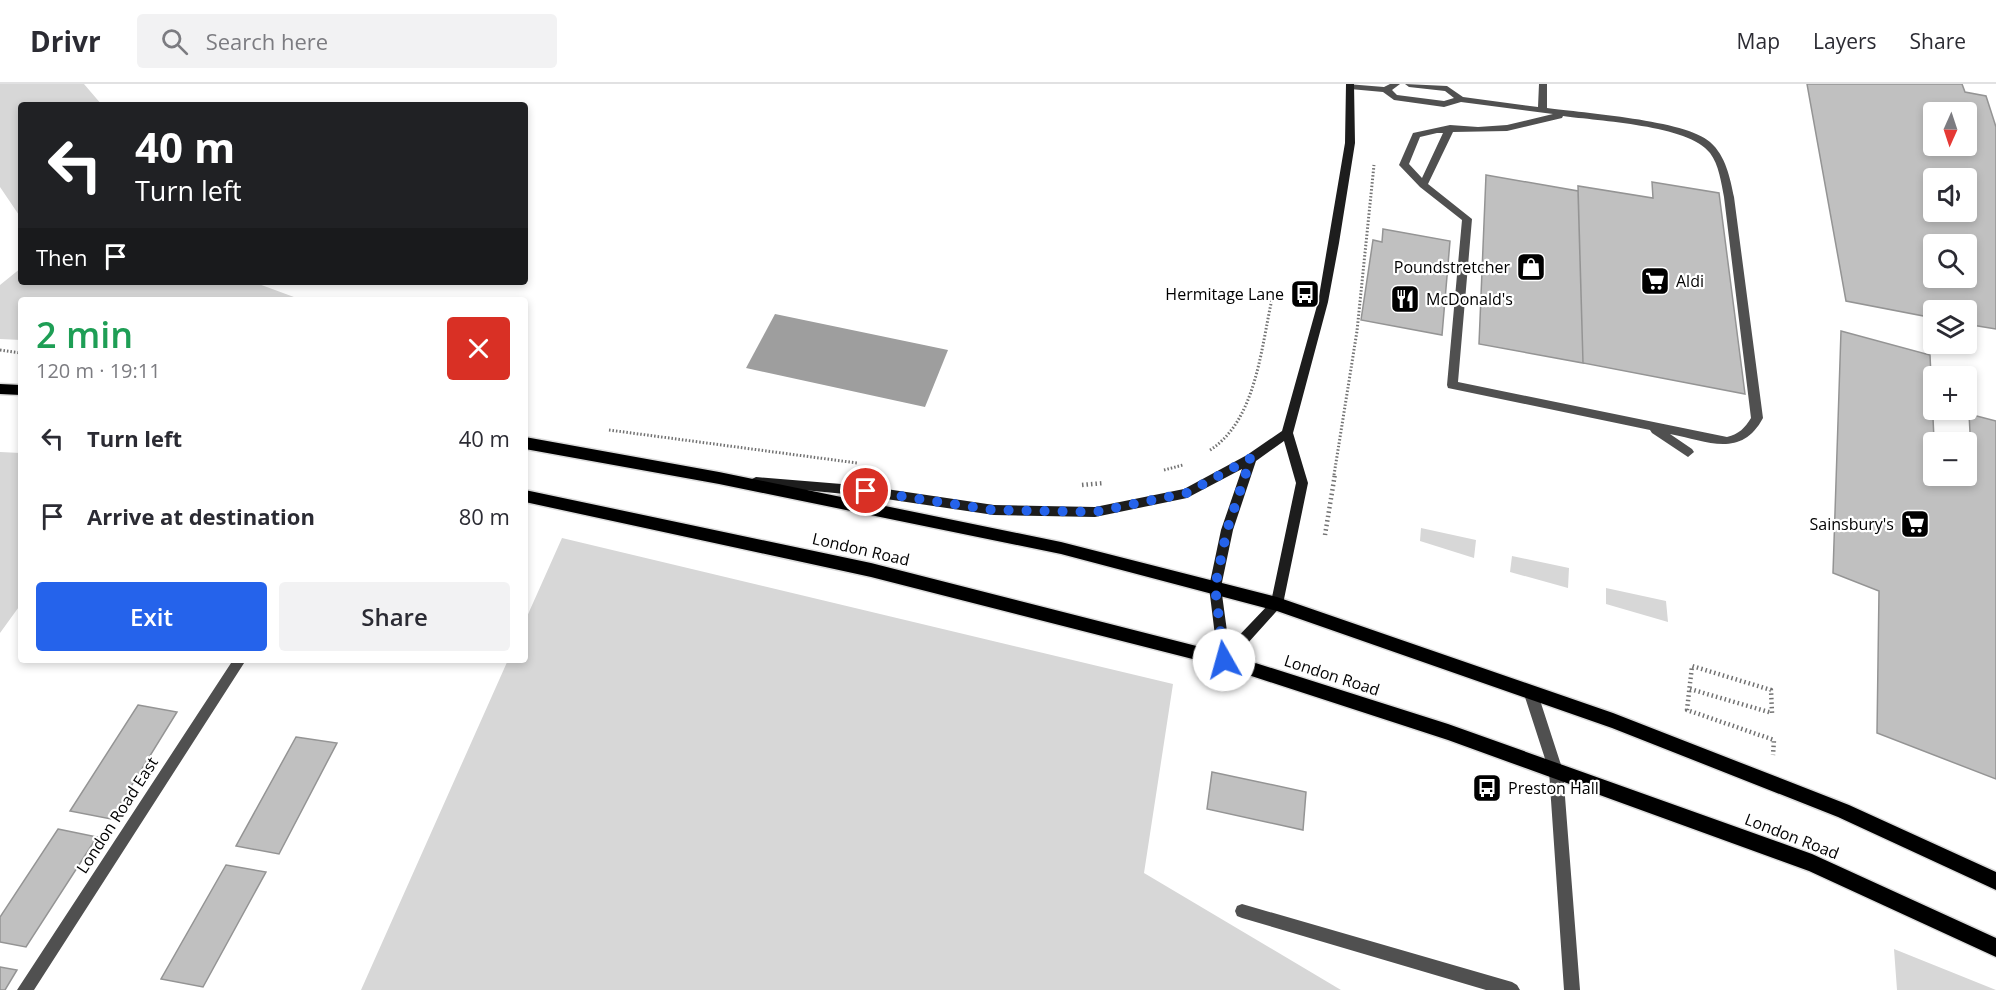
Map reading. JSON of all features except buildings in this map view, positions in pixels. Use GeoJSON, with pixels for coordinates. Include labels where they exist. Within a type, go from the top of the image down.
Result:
{"type":"FeatureCollection","features":[{"type":"Feature","properties":{"kind":"main road"},"geometry":{"type":"LineString","coordinates":[[1224,660],[1276,604],[1302,483],[1287,434],[1323,302],[1335,243],[1350,143],[1350,85]]}},
{"type":"Feature","properties":{"kind":"main road"},"geometry":{"type":"LineString","coordinates":[[0,389],[18,390]]}},
{"type":"Feature","properties":{"kind":"main road"},"geometry":{"type":"LineString","coordinates":[[719,478],[866,491],[993,510],[1095,512],[1187,493],[1251,458],[1287,434]]}},
{"type":"Feature","properties":{"kind":"main road"},"geometry":{"type":"LineString","coordinates":[[528,444],[719,478],[1060,548],[1276,604],[1613,721],[1833,807],[1996,881]]}},
{"type":"Feature","properties":{"kind":"main road"},"geometry":{"type":"LineString","coordinates":[[1224,660],[1215,587],[1227,530],[1251,458]]}},
{"type":"Feature","properties":{"kind":"main road","name":"London Road"},"geometry":{"type":"LineString","coordinates":[[528,497],[871,570],[1224,660],[1448,732],[1812,863],[1996,948]]}},
{"type":"Feature","properties":{"kind":"street"},"geometry":{"type":"LineString","coordinates":[[1386,90],[1396,84]]}},
{"type":"Feature","properties":{"kind":"street"},"geometry":{"type":"LineString","coordinates":[[1409,84],[1447,89],[1461,99]]}},
{"type":"Feature","properties":{"kind":"street"},"geometry":{"type":"LineString","coordinates":[[1542,111],[1543,84]]}},
{"type":"Feature","properties":{"kind":"street"},"geometry":{"type":"LineString","coordinates":[[1350,85],[1386,90],[1394,97],[1429,102],[1444,104],[1461,99],[1679,129],[1701,138],[1717,156],[1725,176],[1729,197],[1757,418],[1750,431],[1742,438],[1727,441],[1452,385],[1467,219],[1423,185],[1404,165],[1416,135],[1430,130],[1450,128],[1499,129],[1568,114]]}},
{"type":"Feature","properties":{"kind":"street"},"geometry":{"type":"LineString","coordinates":[[1423,185],[1450,128]]}},
{"type":"Feature","properties":{"kind":"street"},"geometry":{"type":"LineString","coordinates":[[1650,426],[1688,452]]}},
{"type":"Feature","properties":{"kind":"street","name":"London Road East"},"geometry":{"type":"LineString","coordinates":[[25,990],[238,663]]}},
{"type":"Feature","properties":{"kind":"street"},"geometry":{"type":"LineString","coordinates":[[1531,694],[1556,771],[1572,990]]}},
{"type":"Feature","properties":{"kind":"street"},"geometry":{"type":"LineString","coordinates":[[1242,910],[1512,990]]}},
{"type":"Feature","properties":{"kind":"path"},"geometry":{"type":"LineString","coordinates":[[1325,536],[1357,331],[1375,155]]}},
{"type":"Feature","properties":{"kind":"path"},"geometry":{"type":"LineString","coordinates":[[1204,453],[1223,442],[1247,408],[1272,299]]}},
{"type":"Feature","properties":{"kind":"path"},"geometry":{"type":"LineString","coordinates":[[0,350],[18,353]]}},
{"type":"Feature","properties":{"kind":"path"},"geometry":{"type":"LineString","coordinates":[[606,429],[722,443],[861,464]]}},
{"type":"Feature","properties":{"kind":"path"},"geometry":{"type":"LineString","coordinates":[[1154,473],[1186,464]]}},
{"type":"Feature","properties":{"kind":"path"},"geometry":{"type":"LineString","coordinates":[[1079,485],[1111,482]]}},
{"type":"Feature","properties":{"kind":"path"},"geometry":{"type":"LineString","coordinates":[[1690,689],[1772,713],[1771,690],[1692,666],[1686,710],[1774,740],[1773,761]]}},
{"type":"Feature","properties":{"kind":"shaded area"},"geometry":{"type":"Polygon","coordinates":[[[0,84],[84,84],[99,102],[18,102],[18,214],[0,187],[0,84]]]}},
{"type":"Feature","properties":{"kind":"shaded area"},"geometry":{"type":"Polygon","coordinates":[[[18,270],[18,285],[261,285],[294,297],[18,297],[18,340],[0,339],[0,285],[18,270]]]}},
{"type":"Feature","properties":{"kind":"shaded area"},"geometry":{"type":"Polygon","coordinates":[[[775,314],[948,350],[925,407],[746,368],[775,314]]]}},
{"type":"Feature","properties":{"kind":"shaded area"},"geometry":{"type":"Polygon","coordinates":[[[0,452],[18,453],[18,608],[0,633],[0,452]]]}},
{"type":"Feature","properties":{"kind":"shaded area"},"geometry":{"type":"Polygon","coordinates":[[[1421,528],[1476,540],[1474,558],[1420,541],[1421,528]]]}},
{"type":"Feature","properties":{"kind":"shaded area"},"geometry":{"type":"Polygon","coordinates":[[[562,538],[1173,684],[1144,873],[1341,990],[361,990],[507,663],[528,663],[528,614],[562,538]]]}},
{"type":"Feature","properties":{"kind":"shaded area"},"geometry":{"type":"Polygon","coordinates":[[[1512,556],[1569,568],[1568,588],[1510,572],[1512,556]]]}},
{"type":"Feature","properties":{"kind":"shaded area"},"geometry":{"type":"Polygon","coordinates":[[[1606,588],[1666,601],[1668,622],[1606,604],[1606,588]]]}},
{"type":"Feature","properties":{"kind":"shaded area"},"geometry":{"type":"Polygon","coordinates":[[[1894,949],[1996,990],[1897,990],[1894,949]]]}},
{"type":"Feature","properties":{"kind":"place","name":"Poundstretcher"},"geometry":{"type":"Point","coordinates":[1531,267]}},
{"type":"Feature","properties":{"kind":"place","name":"Aldi"},"geometry":{"type":"Point","coordinates":[1655,281]}},
{"type":"Feature","properties":{"kind":"place","name":"Hermitage Lane"},"geometry":{"type":"Point","coordinates":[1305,294]}},
{"type":"Feature","properties":{"kind":"place","name":"McDonald's"},"geometry":{"type":"Point","coordinates":[1405,299]}},
{"type":"Feature","properties":{"kind":"place","name":"Sainsbury's"},"geometry":{"type":"Point","coordinates":[1915,524]}},
{"type":"Feature","properties":{"kind":"place","name":"Preston Hall"},"geometry":{"type":"Point","coordinates":[1487,788]}},
{"type":"Feature","properties":{"kind":"route"},"geometry":{"type":"LineString","coordinates":[[866,491],[993,510],[1095,512],[1187,493],[1251,458],[1227,530],[1215,587],[1224,660]]}}]}
